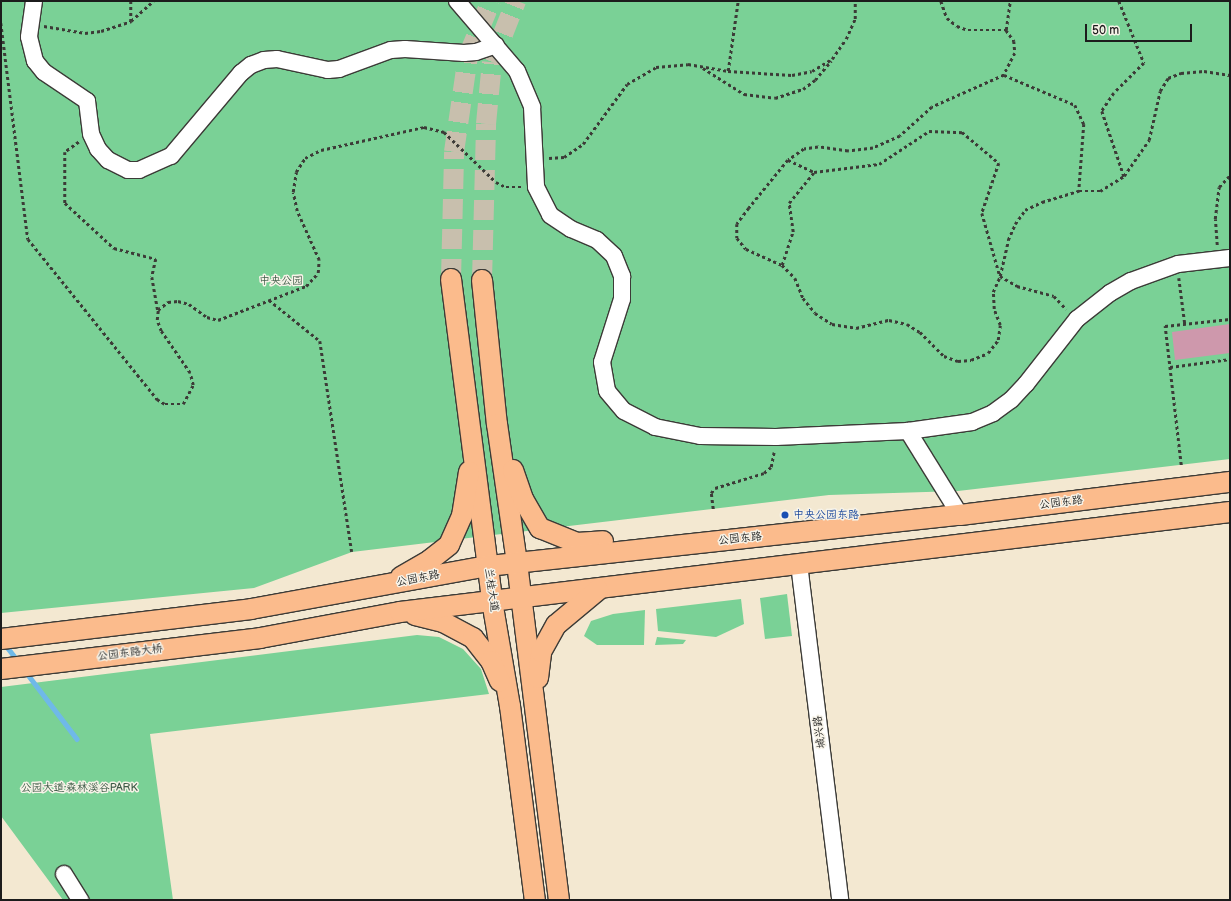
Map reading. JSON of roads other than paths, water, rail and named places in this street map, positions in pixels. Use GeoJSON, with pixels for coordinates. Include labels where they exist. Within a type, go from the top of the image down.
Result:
{"type":"FeatureCollection","features":[{"type":"Feature","properties":{"kind":"main road","name":"兰桂大道"},"geometry":{"type":"LineString","coordinates":[[451,279],[492,601],[510,706],[535,900]]}},
{"type":"Feature","properties":{"kind":"main road"},"geometry":{"type":"LineString","coordinates":[[482,280],[497,424],[517,563],[559,900]]}},
{"type":"Feature","properties":{"kind":"main road"},"geometry":{"type":"LineString","coordinates":[[497,424],[523,499],[540,528],[577,543],[671,535],[710,542]]}},
{"type":"Feature","properties":{"kind":"main road"},"geometry":{"type":"LineString","coordinates":[[379,587],[411,572],[449,545],[462,516],[473,452]]}},
{"type":"Feature","properties":{"kind":"main road","name":"公园东路"},"geometry":{"type":"LineString","coordinates":[[1,639],[251,609],[379,587],[488,566],[960,515],[1230,482]]}},
{"type":"Feature","properties":{"kind":"main road"},"geometry":{"type":"LineString","coordinates":[[400,612],[1230,512]]}},
{"type":"Feature","properties":{"kind":"main road"},"geometry":{"type":"LineString","coordinates":[[534,706],[541,652],[556,625],[600,588]]}},
{"type":"Feature","properties":{"kind":"main road"},"geometry":{"type":"LineString","coordinates":[[400,612],[443,622],[473,638],[491,661],[510,706]]}},
{"type":"Feature","properties":{"kind":"main road","name":"公园东路大桥"},"geometry":{"type":"LineString","coordinates":[[1,669],[260,638],[400,612]]}},
{"type":"Feature","properties":{"kind":"street"},"geometry":{"type":"LineString","coordinates":[[34,1],[29,24],[29,37],[35,61],[44,72],[87,100],[91,134],[108,160],[128,170],[139,170],[171,156],[241,73],[252,64],[264,60],[277,59],[328,70],[339,69],[391,50],[405,49],[464,53],[476,52],[496,45]]}},
{"type":"Feature","properties":{"kind":"street"},"geometry":{"type":"LineString","coordinates":[[457,1],[517,71],[532,107],[536,187],[550,215],[571,229],[597,240],[614,256],[622,276],[622,299],[602,362],[607,391],[624,411],[655,427],[700,436],[776,437],[908,431],[972,422],[993,413],[1026,384],[1077,319],[1110,293],[1131,281],[1178,264],[1224,259]]}},
{"type":"Feature","properties":{"kind":"street"},"geometry":{"type":"LineString","coordinates":[[908,431],[960,515]]}},
{"type":"Feature","properties":{"kind":"street","name":"城兴路"},"geometry":{"type":"LineString","coordinates":[[799,564],[840,900]]}},
{"type":"Feature","properties":{"kind":"street"},"geometry":{"type":"LineString","coordinates":[[64,874],[80,900]]}},
{"type":"Feature","properties":{"kind":"waterway"},"geometry":{"type":"LineString","coordinates":[[4,643],[18,661]]}},
{"type":"Feature","properties":{"kind":"waterway"},"geometry":{"type":"LineString","coordinates":[[26,672],[77,739]]}},
{"type":"Feature","properties":{"kind":"tunnel"},"geometry":{"type":"LineString","coordinates":[[451,279],[454,152],[468,56],[491,1]]}},
{"type":"Feature","properties":{"kind":"tunnel"},"geometry":{"type":"LineString","coordinates":[[482,280],[486,124],[492,62],[516,1]]}},
{"type":"Feature","properties":{"kind":"place","name":"中央公园东路"},"geometry":{"type":"Point","coordinates":[785,515]}},
{"type":"Feature","properties":{"kind":"park label","name":"中央公园"},"geometry":{"type":"Point","coordinates":[281,281]}},
{"type":"Feature","properties":{"kind":"park label","name":"公园大道·森林溪谷PARK"},"geometry":{"type":"Point","coordinates":[79,788]}}]}
